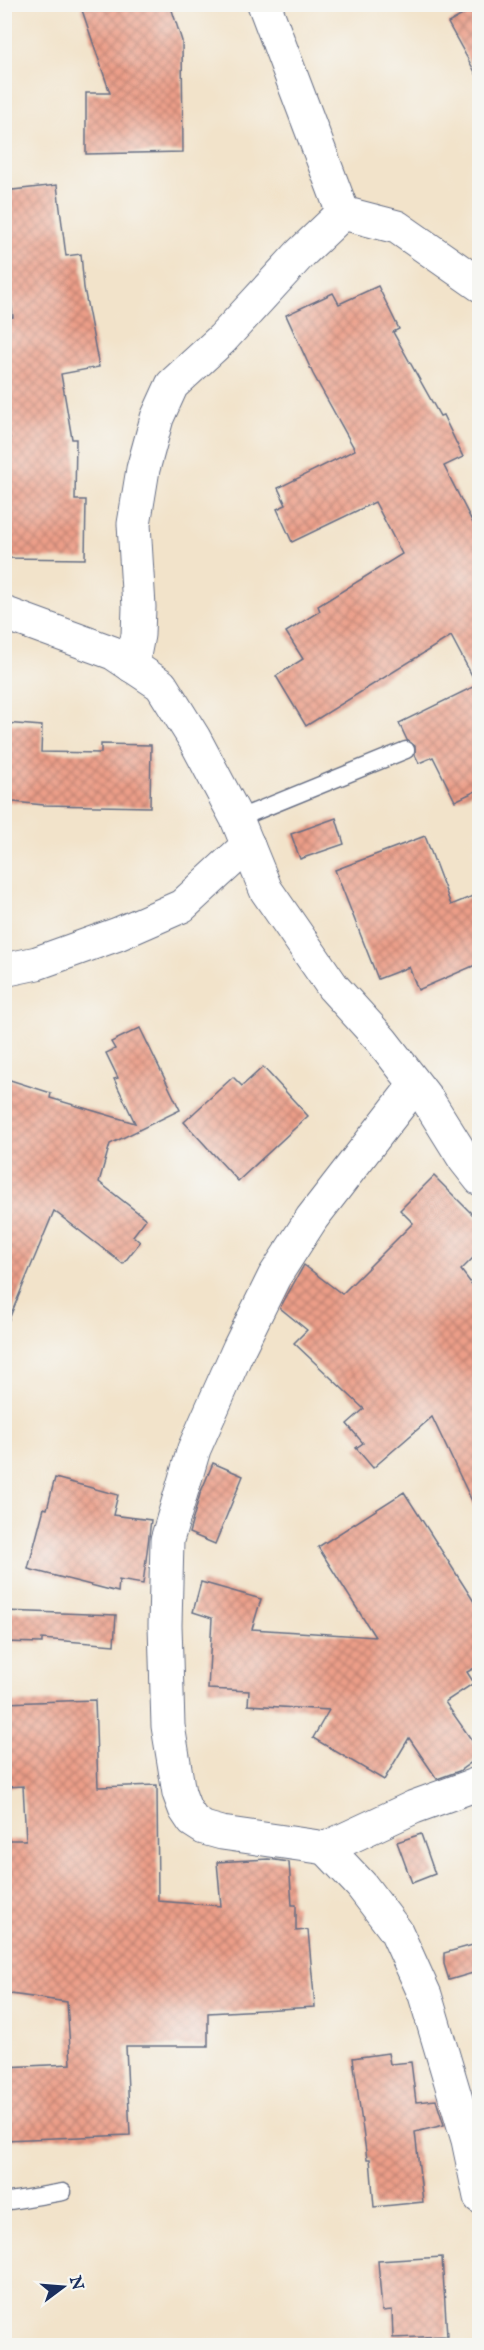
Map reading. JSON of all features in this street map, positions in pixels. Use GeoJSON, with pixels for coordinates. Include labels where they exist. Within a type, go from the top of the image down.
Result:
{"type":"FeatureCollection","features":[{"type":"Feature","properties":{"kind":"street"},"geometry":{"type":"LineString","coordinates":[[264,4],[343,213]]}},
{"type":"Feature","properties":{"kind":"street"},"geometry":{"type":"LineString","coordinates":[[343,213],[397,227],[480,285]]}},
{"type":"Feature","properties":{"kind":"street"},"geometry":{"type":"LineString","coordinates":[[132,666],[138,635],[139,607],[134,524],[157,418],[172,385],[222,339],[300,254],[343,213]]}},
{"type":"Feature","properties":{"kind":"street"},"geometry":{"type":"LineString","coordinates":[[4,613],[112,653],[162,685],[194,738],[242,832],[266,890],[333,987],[382,1041],[416,1085],[480,1179]]}},
{"type":"Feature","properties":{"kind":"street"},"geometry":{"type":"LineString","coordinates":[[4,970],[37,963],[118,934],[182,906],[242,832]]}},
{"type":"Feature","properties":{"kind":"street"},"geometry":{"type":"LineString","coordinates":[[416,1085],[312,1218],[274,1277],[238,1348],[194,1449],[166,1539],[165,1625],[168,1726],[179,1793],[185,1809],[193,1821],[204,1828],[222,1833],[326,1848],[414,1807],[480,1783]]}},
{"type":"Feature","properties":{"kind":"street"},"geometry":{"type":"LineString","coordinates":[[326,1848],[361,1885],[396,1931],[420,1984],[468,2140],[480,2197]]}},
{"type":"Feature","properties":{"kind":"lane"},"geometry":{"type":"LineString","coordinates":[[242,832],[406,750]]}},
{"type":"Feature","properties":{"kind":"lane"},"geometry":{"type":"LineString","coordinates":[[4,2202],[63,2192]]}},
{"type":"Feature","properties":{"kind":"building"},"geometry":{"type":"Polygon","coordinates":[[[80,4],[170,4],[182,41],[183,152],[86,154],[86,93],[110,93],[80,4]]]}},
{"type":"Feature","properties":{"kind":"building"},"geometry":{"type":"Polygon","coordinates":[[[480,5],[480,81],[448,23],[480,5]]]}},
{"type":"Feature","properties":{"kind":"building"},"geometry":{"type":"Polygon","coordinates":[[[57,185],[66,256],[81,254],[84,288],[99,367],[61,374],[72,439],[76,439],[75,500],[86,500],[85,559],[4,558],[4,439],[10,439],[4,408],[4,318],[13,317],[4,242],[4,191],[57,185]]]}},
{"type":"Feature","properties":{"kind":"building"},"geometry":{"type":"Polygon","coordinates":[[[378,286],[399,329],[393,332],[440,416],[443,415],[463,457],[444,466],[480,537],[480,789],[455,801],[433,757],[419,763],[415,755],[415,746],[407,740],[399,723],[477,685],[451,636],[306,726],[276,676],[303,659],[286,632],[320,611],[318,606],[402,554],[375,502],[292,542],[277,509],[286,505],[278,488],[355,450],[313,374],[286,315],[333,293],[339,304],[378,286]]]}},
{"type":"Feature","properties":{"kind":"building"},"geometry":{"type":"Polygon","coordinates":[[[4,723],[42,726],[41,752],[101,753],[101,744],[151,745],[150,807],[44,805],[4,801],[4,723]]]}},
{"type":"Feature","properties":{"kind":"building"},"geometry":{"type":"Polygon","coordinates":[[[336,818],[344,844],[300,859],[291,834],[336,818]]]}},
{"type":"Feature","properties":{"kind":"building"},"geometry":{"type":"Polygon","coordinates":[[[425,836],[451,905],[480,893],[480,963],[418,990],[409,967],[378,979],[335,870],[425,836]]]}},
{"type":"Feature","properties":{"kind":"building"},"geometry":{"type":"Polygon","coordinates":[[[140,1028],[180,1110],[110,1144],[99,1182],[146,1219],[133,1236],[140,1242],[123,1264],[54,1211],[4,1331],[4,1078],[51,1093],[50,1098],[135,1123],[114,1079],[118,1078],[106,1053],[115,1049],[111,1042],[140,1028]]]}},
{"type":"Feature","properties":{"kind":"building"},"geometry":{"type":"Polygon","coordinates":[[[263,1067],[308,1116],[238,1181],[184,1122],[233,1077],[242,1086],[263,1067]]]}},
{"type":"Feature","properties":{"kind":"building"},"geometry":{"type":"Polygon","coordinates":[[[434,1176],[480,1222],[480,1251],[461,1270],[480,1295],[480,1518],[432,1417],[373,1468],[356,1448],[363,1443],[347,1424],[364,1409],[294,1343],[307,1330],[280,1308],[304,1265],[342,1294],[413,1223],[400,1210],[434,1176]]]}},
{"type":"Feature","properties":{"kind":"building"},"geometry":{"type":"Polygon","coordinates":[[[213,1463],[243,1476],[215,1544],[189,1533],[200,1494],[213,1463]]]}},
{"type":"Feature","properties":{"kind":"building"},"geometry":{"type":"Polygon","coordinates":[[[55,1478],[118,1495],[113,1515],[151,1520],[143,1584],[119,1580],[118,1592],[28,1569],[44,1508],[47,1509],[55,1478]]]}},
{"type":"Feature","properties":{"kind":"building"},"geometry":{"type":"Polygon","coordinates":[[[404,1492],[480,1611],[480,1665],[467,1672],[474,1683],[445,1702],[480,1752],[480,1756],[459,1771],[437,1779],[409,1738],[384,1780],[313,1738],[329,1710],[248,1705],[249,1691],[208,1689],[212,1618],[193,1612],[201,1582],[261,1599],[252,1629],[375,1637],[318,1547],[404,1492]]]}},
{"type":"Feature","properties":{"kind":"building"},"geometry":{"type":"Polygon","coordinates":[[[4,1611],[116,1615],[114,1645],[42,1639],[42,1643],[4,1642],[4,1611]]]}},
{"type":"Feature","properties":{"kind":"building"},"geometry":{"type":"Polygon","coordinates":[[[95,1700],[98,1787],[157,1785],[158,1901],[221,1906],[217,1862],[268,1859],[289,1862],[292,1905],[296,1905],[296,1931],[308,1930],[315,2007],[208,2013],[208,2046],[126,2046],[130,2135],[4,2140],[4,2067],[71,2064],[67,2002],[4,1993],[4,1840],[26,1840],[23,1786],[7,1787],[4,1703],[95,1700]]]}},
{"type":"Feature","properties":{"kind":"building"},"geometry":{"type":"Polygon","coordinates":[[[421,1834],[435,1874],[412,1883],[397,1842],[421,1834]]]}},
{"type":"Feature","properties":{"kind":"building"},"geometry":{"type":"Polygon","coordinates":[[[480,1943],[480,1971],[449,1980],[444,1964],[444,1953],[480,1943]]]}},
{"type":"Feature","properties":{"kind":"building"},"geometry":{"type":"Polygon","coordinates":[[[388,2053],[390,2064],[411,2062],[416,2102],[436,2100],[444,2125],[415,2132],[423,2202],[374,2207],[370,2159],[367,2159],[353,2058],[388,2053]]]}},
{"type":"Feature","properties":{"kind":"building"},"geometry":{"type":"Polygon","coordinates":[[[442,2257],[447,2336],[393,2338],[392,2310],[382,2311],[378,2261],[442,2257]]]}}]}
